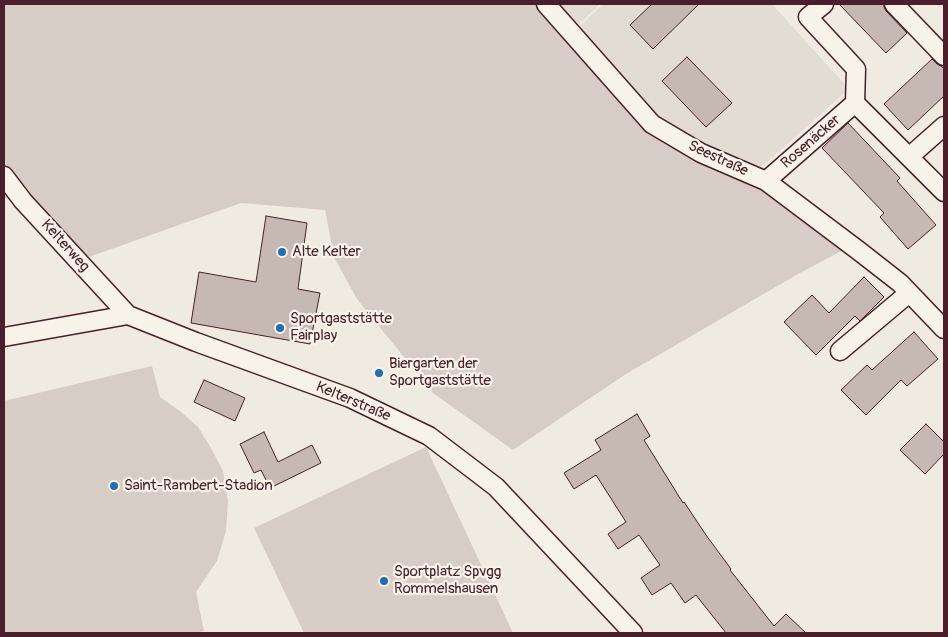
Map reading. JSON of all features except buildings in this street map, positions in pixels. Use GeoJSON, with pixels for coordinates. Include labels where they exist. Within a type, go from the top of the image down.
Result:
{"type":"FeatureCollection","features":[{"type":"Feature","properties":{"kind":"street","name":"Seestraße"},"geometry":{"type":"LineString","coordinates":[[546,4],[652,124],[701,153],[766,181],[900,284],[944,329]]}},
{"type":"Feature","properties":{"kind":"street"},"geometry":{"type":"LineString","coordinates":[[824,4],[808,17],[856,69],[856,103],[944,192]]}},
{"type":"Feature","properties":{"kind":"street"},"geometry":{"type":"LineString","coordinates":[[894,4],[944,56]]}},
{"type":"Feature","properties":{"kind":"street","name":"Rosenäcker"},"geometry":{"type":"LineString","coordinates":[[766,181],[856,103]]}},
{"type":"Feature","properties":{"kind":"street"},"geometry":{"type":"LineString","coordinates":[[908,157],[944,126]]}},
{"type":"Feature","properties":{"kind":"street","name":"Kelterweg"},"geometry":{"type":"LineString","coordinates":[[4,176],[23,200],[128,314]]}},
{"type":"Feature","properties":{"kind":"street"},"geometry":{"type":"LineString","coordinates":[[840,351],[910,294]]}},
{"type":"Feature","properties":{"kind":"street"},"geometry":{"type":"LineString","coordinates":[[4,337],[128,314]]}},
{"type":"Feature","properties":{"kind":"street","name":"Kelterstraße"},"geometry":{"type":"LineString","coordinates":[[128,314],[196,342],[350,398],[429,436],[496,487],[633,633]]}},
{"type":"Feature","properties":{"kind":"shaded area"},"geometry":{"type":"Polygon","coordinates":[[[4,4],[539,4],[647,129],[761,188],[847,248],[798,274],[626,374],[513,450],[433,393],[357,299],[334,257],[325,210],[241,203],[86,258],[26,191],[4,199],[4,4]]]}},
{"type":"Feature","properties":{"kind":"shaded area"},"geometry":{"type":"Polygon","coordinates":[[[556,4],[600,4],[576,27],[556,4]]]}},
{"type":"Feature","properties":{"kind":"shaded area"},"geometry":{"type":"Polygon","coordinates":[[[603,4],[772,4],[849,89],[757,171],[704,148],[658,121],[577,29],[603,4]]]}},
{"type":"Feature","properties":{"kind":"shaded area","name":"Saint-Rambert-Stadion"},"geometry":{"type":"Polygon","coordinates":[[[152,366],[160,397],[198,427],[223,471],[228,501],[226,531],[217,561],[196,592],[204,631],[196,633],[4,633],[4,401],[152,366]]]}},
{"type":"Feature","properties":{"kind":"shaded area","name":"Sportplatz Spvgg Rommelshausen"},"geometry":{"type":"Polygon","coordinates":[[[426,447],[513,633],[304,633],[254,528],[426,447]]]}},
{"type":"Feature","properties":{"kind":"place","name":"Alte Kelter"},"geometry":{"type":"Point","coordinates":[282,252]}},
{"type":"Feature","properties":{"kind":"place","name":"Sportgaststätte Fairplay"},"geometry":{"type":"Point","coordinates":[280,328]}},
{"type":"Feature","properties":{"kind":"place","name":"Biergarten der Sportgaststätte"},"geometry":{"type":"Point","coordinates":[379,373]}},
{"type":"Feature","properties":{"kind":"place","name":"Saint-Rambert-Stadion"},"geometry":{"type":"Point","coordinates":[114,486]}},
{"type":"Feature","properties":{"kind":"place","name":"Sportplatz Spvgg Rommelshausen"},"geometry":{"type":"Point","coordinates":[384,581]}}]}
